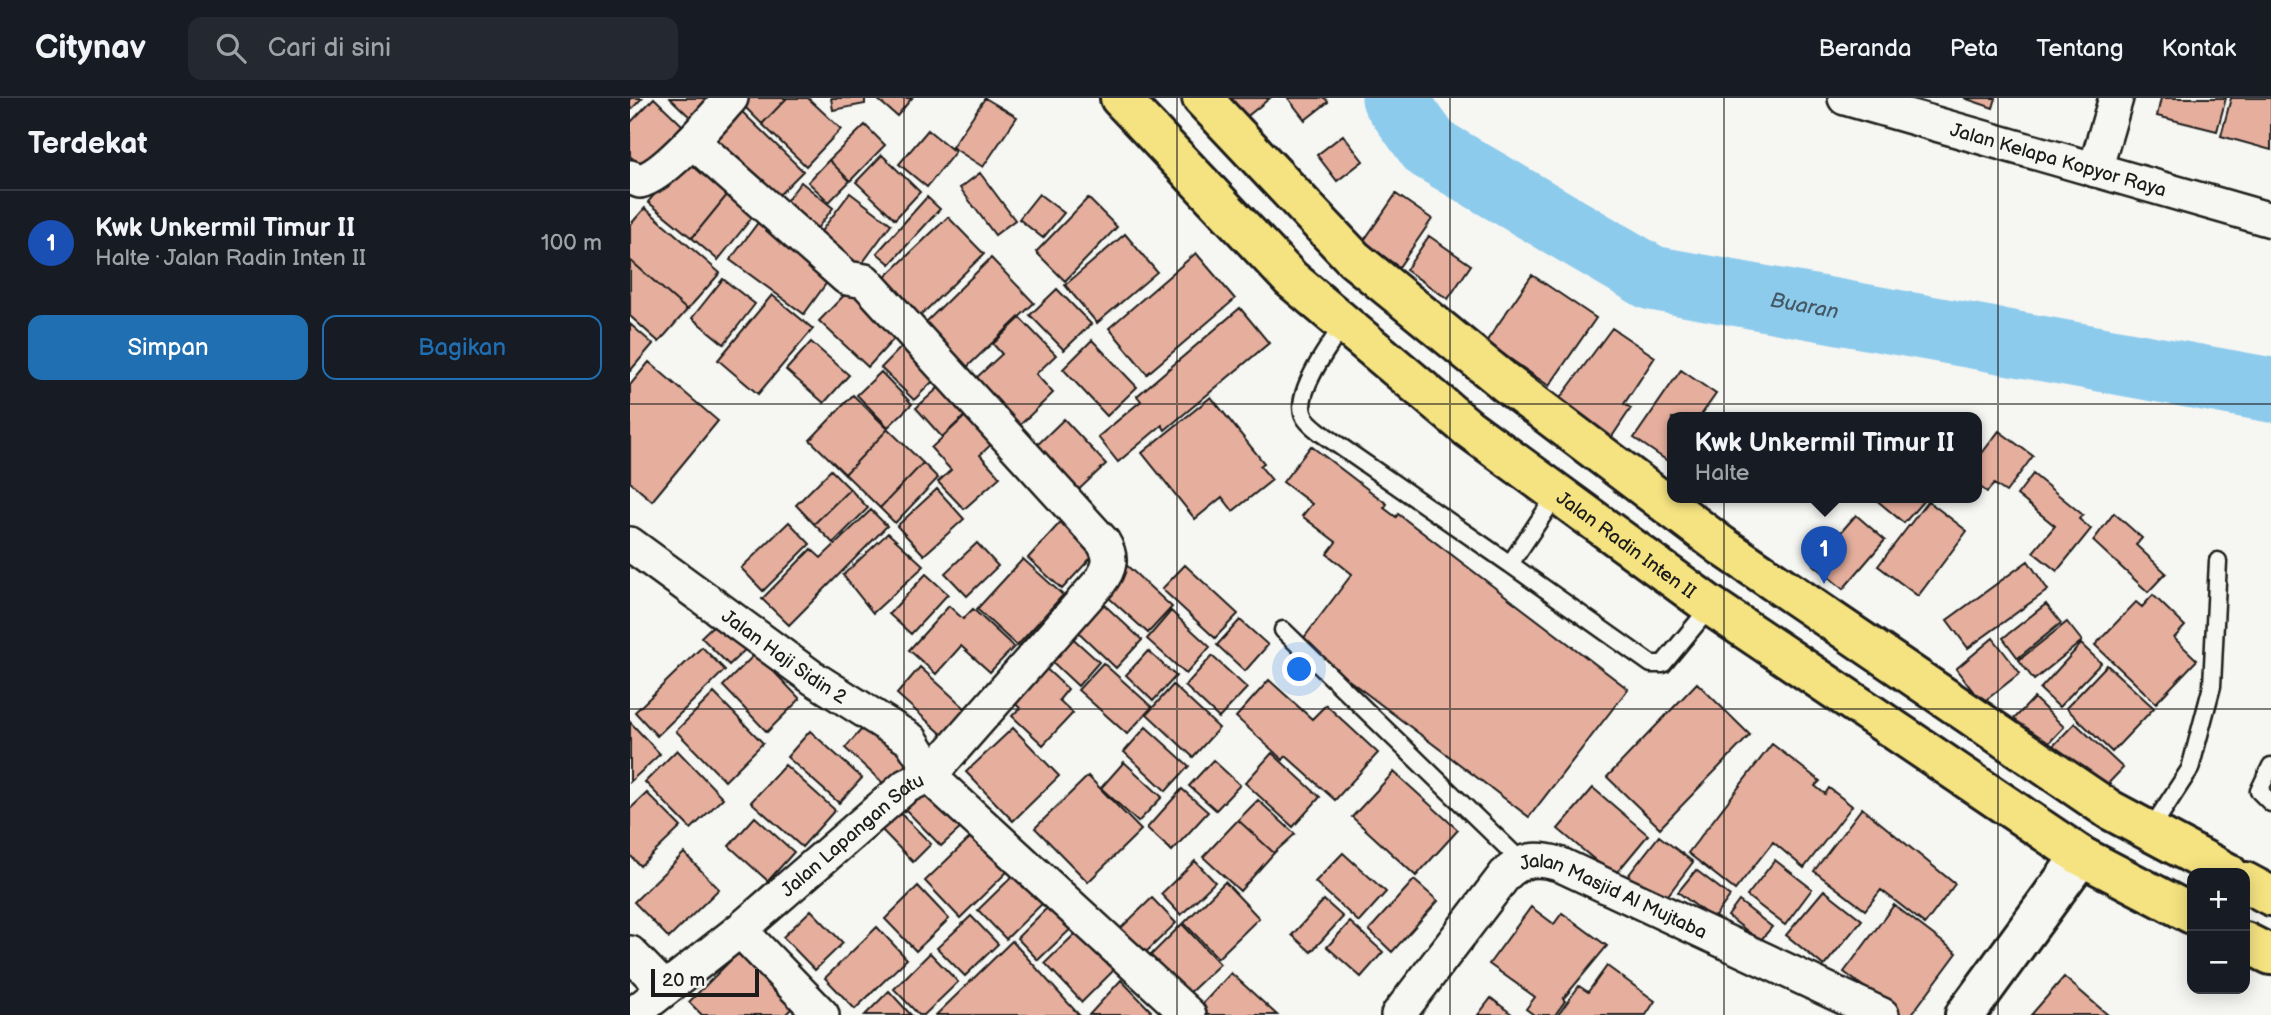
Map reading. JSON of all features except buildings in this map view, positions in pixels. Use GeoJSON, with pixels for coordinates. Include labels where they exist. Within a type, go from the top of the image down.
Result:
{"type":"FeatureCollection","features":[{"type":"Feature","properties":{"kind":"main road","name":"Jalan Radin Inten II"},"geometry":{"type":"LineString","coordinates":[[1120,98],[1230,218],[1291,279],[1468,428],[1711,606],[2081,856],[2187,911]]}},
{"type":"Feature","properties":{"kind":"main road"},"geometry":{"type":"LineString","coordinates":[[1202,98],[1354,259],[1506,383],[1722,546],[2110,810],[2218,868]]}},
{"type":"Feature","properties":{"kind":"main road"},"geometry":{"type":"LineString","coordinates":[[2250,885],[2271,896]]}},
{"type":"Feature","properties":{"kind":"main road"},"geometry":{"type":"LineString","coordinates":[[2250,944],[2271,955]]}},
{"type":"Feature","properties":{"kind":"street"},"geometry":{"type":"LineString","coordinates":[[630,177],[646,180],[692,141],[731,98]]}},
{"type":"Feature","properties":{"kind":"street","name":"Jalan Kelapa Kopyor Raya"},"geometry":{"type":"LineString","coordinates":[[1845,98],[1900,105],[2095,170],[2271,220]]}},
{"type":"Feature","properties":{"kind":"street"},"geometry":{"type":"LineString","coordinates":[[2095,170],[2116,98]]}},
{"type":"Feature","properties":{"kind":"street"},"geometry":{"type":"LineString","coordinates":[[692,141],[847,278],[865,281],[1103,542],[1110,554],[1106,573],[1099,583],[931,774]]}},
{"type":"Feature","properties":{"kind":"street","name":"Jalan Haji Sidin 2"},"geometry":{"type":"LineString","coordinates":[[630,544],[813,678],[901,732],[921,753],[931,774]]}},
{"type":"Feature","properties":{"kind":"street","name":"Jalan Lapangan Satu"},"geometry":{"type":"LineString","coordinates":[[632,1015],[740,930],[906,786],[931,774],[940,787],[1189,1015]]}},
{"type":"Feature","properties":{"kind":"street"},"geometry":{"type":"LineString","coordinates":[[1965,1015],[2081,856]]}},
{"type":"Feature","properties":{"kind":"street","name":"Jalan Masjid Al Mujtaba"},"geometry":{"type":"LineString","coordinates":[[1398,1015],[1505,875],[1522,862],[1535,859],[1559,864],[1882,1015]]}},
{"type":"Feature","properties":{"kind":"street"},"geometry":{"type":"LineString","coordinates":[[740,930],[822,1015]]}},
{"type":"Feature","properties":{"kind":"street"},"geometry":{"type":"LineString","coordinates":[[630,953],[665,989]]}},
{"type":"Feature","properties":{"kind":"lane"},"geometry":{"type":"LineString","coordinates":[[1343,324],[1316,368],[1301,402],[1303,416],[1321,433],[1651,664],[1663,664],[1711,606]]}},
{"type":"Feature","properties":{"kind":"lane"},"geometry":{"type":"LineString","coordinates":[[1510,564],[1558,494]]}},
{"type":"Feature","properties":{"kind":"lane"},"geometry":{"type":"LineString","coordinates":[[2149,832],[2190,769],[2212,685],[2218,561]]}},
{"type":"Feature","properties":{"kind":"lane"},"geometry":{"type":"LineString","coordinates":[[1283,630],[1522,862]]}},
{"type":"Feature","properties":{"kind":"lane"},"geometry":{"type":"LineString","coordinates":[[2271,766],[2259,791],[2271,803]]}},
{"type":"Feature","properties":{"kind":"waterway","name":"Buaran"},"geometry":{"type":"LineString","coordinates":[[1394,98],[1430,148],[1652,278],[2271,390]]}},
{"type":"Feature","properties":{"kind":"place","name":"Kwk Unkermil Timur II"},"geometry":{"type":"Point","coordinates":[1824,584]}}]}
